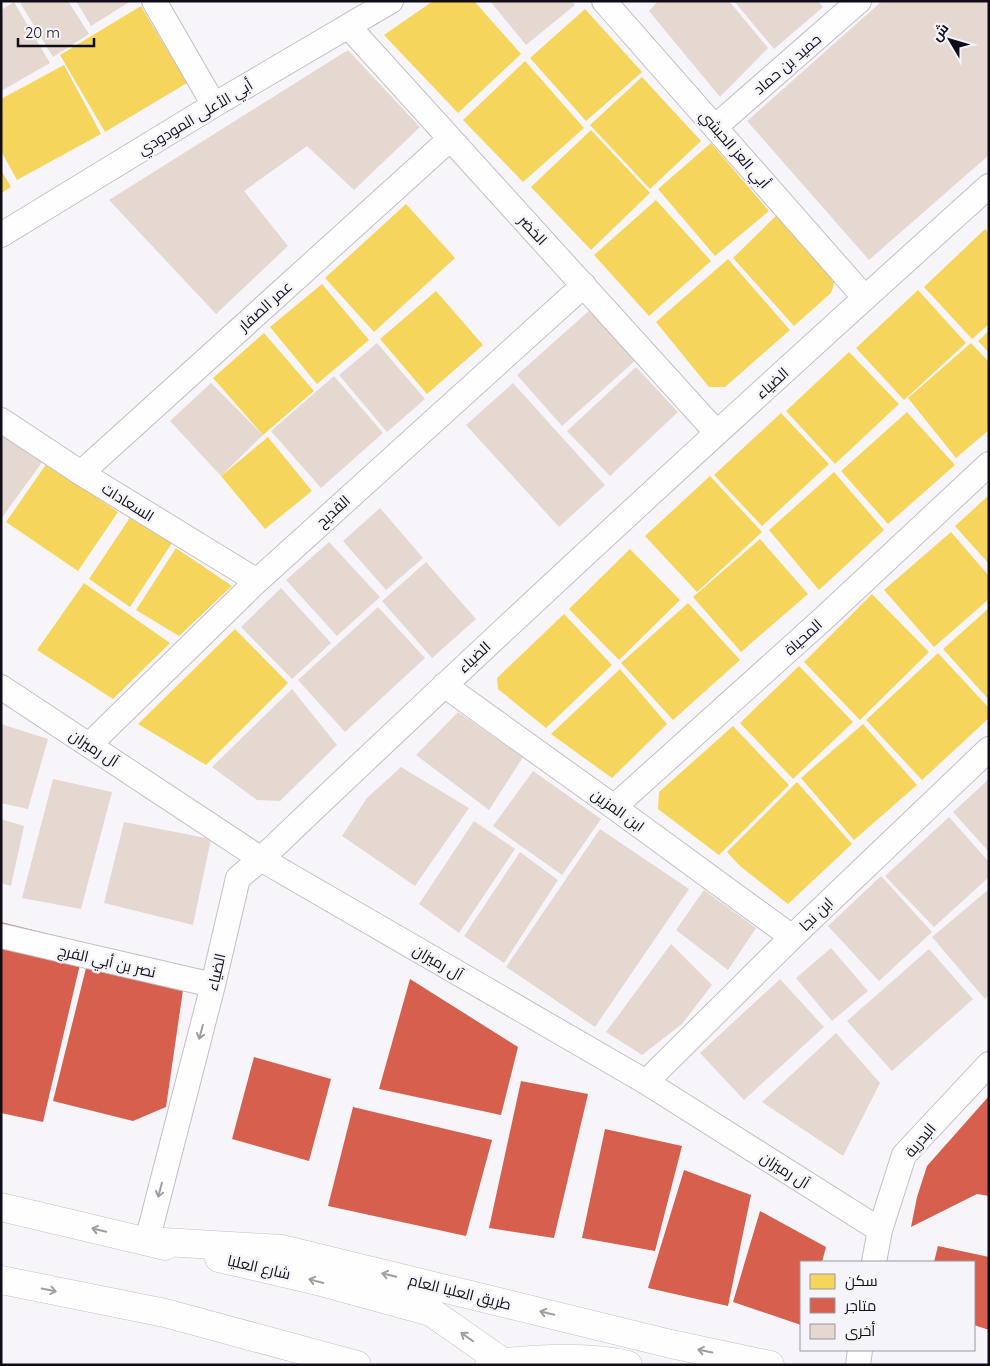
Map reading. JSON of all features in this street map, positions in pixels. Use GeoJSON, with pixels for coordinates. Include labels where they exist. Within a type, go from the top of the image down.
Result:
{"type":"FeatureCollection","features":[{"type":"Feature","properties":{"kind":"main road","name":"شارع العليا"},"geometry":{"type":"LineString","coordinates":[[1,1207],[314,1280],[431,1312],[496,1364],[569,1359],[628,1365]]}},
{"type":"Feature","properties":{"kind":"main road","name":"طريق العليا العام"},"geometry":{"type":"LineString","coordinates":[[147,1241],[282,1249],[662,1342],[770,1365]]}},
{"type":"Feature","properties":{"kind":"main road"},"geometry":{"type":"LineString","coordinates":[[1,1280],[165,1313],[358,1365]]}},
{"type":"Feature","properties":{"kind":"main road"},"geometry":{"type":"LineString","coordinates":[[165,1313],[302,1365]]}},
{"type":"Feature","properties":{"kind":"street"},"geometry":{"type":"LineString","coordinates":[[154,1],[214,105]]}},
{"type":"Feature","properties":{"kind":"street","name":"أبي الأعلى المودودي"},"geometry":{"type":"LineString","coordinates":[[1,235],[214,105],[391,1]]}},
{"type":"Feature","properties":{"kind":"street","name":"أبي العز الحبشي"},"geometry":{"type":"LineString","coordinates":[[604,1],[865,298]]}},
{"type":"Feature","properties":{"kind":"street","name":"حميد بن حماد"},"geometry":{"type":"LineString","coordinates":[[715,127],[858,1]]}},
{"type":"Feature","properties":{"kind":"street","name":"الخضر"},"geometry":{"type":"LineString","coordinates":[[349,27],[717,433]]}},
{"type":"Feature","properties":{"kind":"street","name":"عمر الصفار"},"geometry":{"type":"LineString","coordinates":[[81,473],[450,139]]}},
{"type":"Feature","properties":{"kind":"street","name":"الضياء"},"geometry":{"type":"LineString","coordinates":[[147,1241],[213,985],[238,878],[261,859],[444,685],[865,298],[985,197]]}},
{"type":"Feature","properties":{"kind":"street","name":"القديح"},"geometry":{"type":"LineString","coordinates":[[89,745],[257,581],[584,285]]}},
{"type":"Feature","properties":{"kind":"street","name":"السعادات"},"geometry":{"type":"LineString","coordinates":[[1,420],[81,473],[257,581]]}},
{"type":"Feature","properties":{"kind":"street","name":"المحياة"},"geometry":{"type":"LineString","coordinates":[[614,807],[830,612],[989,464]]}},
{"type":"Feature","properties":{"kind":"street","name":"ابن المزين"},"geometry":{"type":"LineString","coordinates":[[444,685],[792,937]]}},
{"type":"Feature","properties":{"kind":"street","name":"آل رميزان"},"geometry":{"type":"LineString","coordinates":[[1,687],[261,859],[646,1082],[880,1230]]}},
{"type":"Feature","properties":{"kind":"street","name":"ابن نجا"},"geometry":{"type":"LineString","coordinates":[[646,1082],[792,937],[989,750]]}},
{"type":"Feature","properties":{"kind":"street","name":"نصر بن أبي الفرج"},"geometry":{"type":"LineString","coordinates":[[1,936],[213,985]]}},
{"type":"Feature","properties":{"kind":"street","name":"البدرية"},"geometry":{"type":"LineString","coordinates":[[874,1261],[880,1230],[904,1155],[989,1064]]}},
{"type":"Feature","properties":{"kind":"street"},"geometry":{"type":"LineString","coordinates":[[858,1365],[860,1351]]}},
{"type":"Feature","properties":{"kind":"building: سكن"},"geometry":{"type":"Polygon","coordinates":[[[433,1],[474,1],[521,54],[458,113],[384,35],[433,1]]]}},
{"type":"Feature","properties":{"kind":"building: سكن"},"geometry":{"type":"Polygon","coordinates":[[[141,6],[187,83],[105,132],[60,55],[141,6]]]}},
{"type":"Feature","properties":{"kind":"building: سكن"},"geometry":{"type":"Polygon","coordinates":[[[585,9],[642,72],[586,121],[530,58],[585,9]]]}},
{"type":"Feature","properties":{"kind":"building: سكن"},"geometry":{"type":"Polygon","coordinates":[[[525,61],[584,128],[523,182],[463,120],[525,61]]]}},
{"type":"Feature","properties":{"kind":"building: سكن"},"geometry":{"type":"Polygon","coordinates":[[[64,65],[101,134],[17,180],[1,151],[1,99],[64,65]]]}},
{"type":"Feature","properties":{"kind":"building: سكن"},"geometry":{"type":"Polygon","coordinates":[[[642,77],[701,141],[650,189],[590,125],[642,77]]]}},
{"type":"Feature","properties":{"kind":"building: سكن"},"geometry":{"type":"Polygon","coordinates":[[[591,130],[650,193],[591,250],[531,187],[591,130]]]}},
{"type":"Feature","properties":{"kind":"building: سكن"},"geometry":{"type":"Polygon","coordinates":[[[711,143],[769,211],[715,256],[658,189],[711,143]]]}},
{"type":"Feature","properties":{"kind":"building: سكن"},"geometry":{"type":"Polygon","coordinates":[[[1,170],[11,187],[1,193],[1,170]]]}},
{"type":"Feature","properties":{"kind":"building: سكن"},"geometry":{"type":"Polygon","coordinates":[[[656,200],[711,261],[649,316],[594,255],[656,200]]]}},
{"type":"Feature","properties":{"kind":"building: سكن"},"geometry":{"type":"Polygon","coordinates":[[[406,204],[455,258],[374,332],[325,278],[406,204]]]}},
{"type":"Feature","properties":{"kind":"building: سكن"},"geometry":{"type":"Polygon","coordinates":[[[780,212],[835,281],[831,293],[794,326],[733,258],[780,212]]]}},
{"type":"Feature","properties":{"kind":"building: سكن"},"geometry":{"type":"Polygon","coordinates":[[[985,229],[989,233],[989,324],[972,339],[924,287],[985,229]]]}},
{"type":"Feature","properties":{"kind":"building: سكن"},"geometry":{"type":"Polygon","coordinates":[[[728,259],[790,330],[725,387],[709,387],[656,322],[728,259]]]}},
{"type":"Feature","properties":{"kind":"building: سكن"},"geometry":{"type":"Polygon","coordinates":[[[322,284],[369,340],[317,384],[270,327],[322,284]]]}},
{"type":"Feature","properties":{"kind":"building: سكن"},"geometry":{"type":"Polygon","coordinates":[[[918,290],[966,343],[904,400],[856,348],[918,290]]]}},
{"type":"Feature","properties":{"kind":"building: سكن"},"geometry":{"type":"Polygon","coordinates":[[[436,291],[483,345],[427,394],[380,339],[436,291]]]}},
{"type":"Feature","properties":{"kind":"building: سكن"},"geometry":{"type":"Polygon","coordinates":[[[989,331],[989,353],[978,341],[989,331]]]}},
{"type":"Feature","properties":{"kind":"building: سكن"},"geometry":{"type":"Polygon","coordinates":[[[264,333],[314,391],[263,435],[213,378],[264,333]]]}},
{"type":"Feature","properties":{"kind":"building: سكن"},"geometry":{"type":"Polygon","coordinates":[[[971,343],[989,362],[989,430],[956,458],[908,398],[971,343]]]}},
{"type":"Feature","properties":{"kind":"building: سكن"},"geometry":{"type":"Polygon","coordinates":[[[849,352],[899,404],[835,464],[786,411],[849,352]]]}},
{"type":"Feature","properties":{"kind":"building: سكن"},"geometry":{"type":"Polygon","coordinates":[[[907,412],[955,465],[888,524],[841,471],[907,412]]]}},
{"type":"Feature","properties":{"kind":"building: سكن"},"geometry":{"type":"Polygon","coordinates":[[[781,413],[829,464],[762,526],[714,475],[781,413]]]}},
{"type":"Feature","properties":{"kind":"building: سكن"},"geometry":{"type":"Polygon","coordinates":[[[268,437],[312,491],[265,529],[221,476],[268,437]]]}},
{"type":"Feature","properties":{"kind":"building: سكن"},"geometry":{"type":"Polygon","coordinates":[[[47,463],[118,512],[78,571],[6,522],[47,463]]]}},
{"type":"Feature","properties":{"kind":"building: سكن"},"geometry":{"type":"Polygon","coordinates":[[[834,472],[884,530],[819,590],[769,530],[834,472]]]}},
{"type":"Feature","properties":{"kind":"building: سكن"},"geometry":{"type":"Polygon","coordinates":[[[710,476],[762,532],[697,592],[645,536],[710,476]]]}},
{"type":"Feature","properties":{"kind":"building: سكن"},"geometry":{"type":"Polygon","coordinates":[[[989,495],[989,564],[955,526],[989,495]]]}},
{"type":"Feature","properties":{"kind":"building: سكن"},"geometry":{"type":"Polygon","coordinates":[[[131,516],[172,543],[130,607],[89,579],[131,516]]]}},
{"type":"Feature","properties":{"kind":"building: سكن"},"geometry":{"type":"Polygon","coordinates":[[[951,532],[989,576],[989,599],[934,647],[884,590],[951,532]]]}},
{"type":"Feature","properties":{"kind":"building: سكن"},"geometry":{"type":"Polygon","coordinates":[[[760,539],[808,594],[741,652],[693,597],[760,539]]]}},
{"type":"Feature","properties":{"kind":"building: سكن"},"geometry":{"type":"Polygon","coordinates":[[[176,548],[232,586],[179,636],[136,610],[176,548]]]}},
{"type":"Feature","properties":{"kind":"building: سكن"},"geometry":{"type":"Polygon","coordinates":[[[630,549],[680,600],[619,660],[569,609],[630,549]]]}},
{"type":"Feature","properties":{"kind":"building: سكن"},"geometry":{"type":"Polygon","coordinates":[[[84,583],[170,643],[113,699],[37,650],[84,583]]]}},
{"type":"Feature","properties":{"kind":"building: سكن"},"geometry":{"type":"Polygon","coordinates":[[[872,594],[929,652],[860,720],[804,662],[872,594]]]}},
{"type":"Feature","properties":{"kind":"building: سكن"},"geometry":{"type":"Polygon","coordinates":[[[688,603],[740,660],[673,720],[621,663],[688,603]]]}},
{"type":"Feature","properties":{"kind":"building: سكن"},"geometry":{"type":"Polygon","coordinates":[[[989,608],[989,700],[943,649],[989,608]]]}},
{"type":"Feature","properties":{"kind":"building: سكن"},"geometry":{"type":"Polygon","coordinates":[[[564,614],[612,665],[546,728],[498,689],[497,678],[564,614]]]}},
{"type":"Feature","properties":{"kind":"building: سكن"},"geometry":{"type":"Polygon","coordinates":[[[235,629],[288,683],[206,765],[138,724],[235,629]]]}},
{"type":"Feature","properties":{"kind":"building: سكن"},"geometry":{"type":"Polygon","coordinates":[[[938,653],[989,708],[989,718],[922,780],[866,720],[938,653]]]}},
{"type":"Feature","properties":{"kind":"building: سكن"},"geometry":{"type":"Polygon","coordinates":[[[799,666],[853,722],[793,779],[740,723],[799,666]]]}},
{"type":"Feature","properties":{"kind":"building: سكن"},"geometry":{"type":"Polygon","coordinates":[[[620,669],[667,724],[612,778],[551,734],[620,669]]]}},
{"type":"Feature","properties":{"kind":"building: سكن"},"geometry":{"type":"Polygon","coordinates":[[[863,724],[917,785],[854,840],[801,778],[863,724]]]}},
{"type":"Feature","properties":{"kind":"building: سكن"},"geometry":{"type":"Polygon","coordinates":[[[733,726],[789,785],[719,855],[658,809],[659,792],[733,726]]]}},
{"type":"Feature","properties":{"kind":"building: سكن"},"geometry":{"type":"Polygon","coordinates":[[[797,782],[852,844],[788,904],[740,866],[727,852],[797,782]]]}},
{"type":"Feature","properties":{"kind":"building: متاجر"},"geometry":{"type":"Polygon","coordinates":[[[1,922],[85,943],[43,1122],[1,1113],[1,922]]]}},
{"type":"Feature","properties":{"kind":"building: متاجر"},"geometry":{"type":"Polygon","coordinates":[[[87,964],[183,990],[166,1107],[133,1121],[53,1101],[87,964]]]}},
{"type":"Feature","properties":{"kind":"building: متاجر"},"geometry":{"type":"Polygon","coordinates":[[[410,979],[518,1047],[501,1115],[379,1089],[410,979]]]}},
{"type":"Feature","properties":{"kind":"building: متاجر"},"geometry":{"type":"Polygon","coordinates":[[[254,1057],[331,1079],[309,1161],[232,1139],[254,1057]]]}},
{"type":"Feature","properties":{"kind":"building: متاجر"},"geometry":{"type":"Polygon","coordinates":[[[521,1081],[588,1094],[554,1238],[489,1228],[521,1081]]]}},
{"type":"Feature","properties":{"kind":"building: متاجر"},"geometry":{"type":"Polygon","coordinates":[[[989,1096],[989,1196],[977,1194],[911,1227],[917,1197],[927,1166],[989,1096]]]}},
{"type":"Feature","properties":{"kind":"building: متاجر"},"geometry":{"type":"Polygon","coordinates":[[[353,1107],[492,1140],[466,1236],[328,1206],[353,1107]]]}},
{"type":"Feature","properties":{"kind":"building: متاجر"},"geometry":{"type":"Polygon","coordinates":[[[605,1129],[682,1146],[655,1251],[582,1238],[605,1129]]]}},
{"type":"Feature","properties":{"kind":"building: متاجر"},"geometry":{"type":"Polygon","coordinates":[[[684,1170],[751,1195],[728,1306],[648,1288],[684,1170]]]}},
{"type":"Feature","properties":{"kind":"building: متاجر"},"geometry":{"type":"Polygon","coordinates":[[[760,1211],[826,1247],[822,1261],[800,1261],[800,1325],[733,1302],[760,1211]]]}},
{"type":"Feature","properties":{"kind":"building: متاجر"},"geometry":{"type":"Polygon","coordinates":[[[938,1246],[989,1257],[989,1330],[975,1325],[975,1261],[934,1261],[938,1246]]]}},
{"type":"Feature","properties":{"kind":"building: أخرى"},"geometry":{"type":"Polygon","coordinates":[[[19,1],[68,1],[89,34],[53,57],[19,1]]]}},
{"type":"Feature","properties":{"kind":"building: أخرى"},"geometry":{"type":"Polygon","coordinates":[[[76,1],[131,1],[91,26],[76,1]]]}},
{"type":"Feature","properties":{"kind":"building: أخرى"},"geometry":{"type":"Polygon","coordinates":[[[490,1],[572,1],[575,5],[526,45],[490,1]]]}},
{"type":"Feature","properties":{"kind":"building: أخرى"},"geometry":{"type":"Polygon","coordinates":[[[658,1],[729,1],[768,48],[720,97],[649,11],[658,1]]]}},
{"type":"Feature","properties":{"kind":"building: أخرى"},"geometry":{"type":"Polygon","coordinates":[[[734,1],[818,1],[823,7],[774,49],[734,1]]]}},
{"type":"Feature","properties":{"kind":"building: أخرى"},"geometry":{"type":"Polygon","coordinates":[[[882,1],[989,1],[989,155],[869,260],[747,121],[882,1]]]}},
{"type":"Feature","properties":{"kind":"building: أخرى"},"geometry":{"type":"Polygon","coordinates":[[[14,2],[50,63],[1,91],[1,10],[14,2]]]}},
{"type":"Feature","properties":{"kind":"building: أخرى"},"geometry":{"type":"Polygon","coordinates":[[[348,50],[420,127],[354,190],[307,146],[244,191],[288,246],[216,314],[109,200],[348,50]]]}},
{"type":"Feature","properties":{"kind":"building: أخرى"},"geometry":{"type":"Polygon","coordinates":[[[591,309],[636,360],[562,426],[517,375],[591,309]]]}},
{"type":"Feature","properties":{"kind":"building: أخرى"},"geometry":{"type":"Polygon","coordinates":[[[377,343],[425,399],[387,432],[339,375],[377,343]]]}},
{"type":"Feature","properties":{"kind":"building: أخرى"},"geometry":{"type":"Polygon","coordinates":[[[636,367],[678,412],[610,476],[567,431],[636,367]]]}},
{"type":"Feature","properties":{"kind":"building: أخرى"},"geometry":{"type":"Polygon","coordinates":[[[334,376],[383,433],[321,488],[271,431],[334,376]]]}},
{"type":"Feature","properties":{"kind":"building: أخرى"},"geometry":{"type":"Polygon","coordinates":[[[211,383],[263,435],[221,476],[170,421],[211,383]]]}},
{"type":"Feature","properties":{"kind":"building: أخرى"},"geometry":{"type":"Polygon","coordinates":[[[513,383],[605,485],[559,527],[466,425],[513,383]]]}},
{"type":"Feature","properties":{"kind":"building: أخرى"},"geometry":{"type":"Polygon","coordinates":[[[1,431],[43,461],[1,519],[1,431]]]}},
{"type":"Feature","properties":{"kind":"building: أخرى"},"geometry":{"type":"Polygon","coordinates":[[[380,508],[423,558],[386,590],[343,541],[380,508]]]}},
{"type":"Feature","properties":{"kind":"building: أخرى"},"geometry":{"type":"Polygon","coordinates":[[[329,542],[380,597],[337,636],[286,580],[329,542]]]}},
{"type":"Feature","properties":{"kind":"building: أخرى"},"geometry":{"type":"Polygon","coordinates":[[[426,562],[476,619],[432,658],[382,601],[426,562]]]}},
{"type":"Feature","properties":{"kind":"building: أخرى"},"geometry":{"type":"Polygon","coordinates":[[[281,588],[331,643],[292,679],[241,627],[281,588]]]}},
{"type":"Feature","properties":{"kind":"building: أخرى"},"geometry":{"type":"Polygon","coordinates":[[[378,607],[425,658],[345,732],[298,680],[378,607]]]}},
{"type":"Feature","properties":{"kind":"building: أخرى"},"geometry":{"type":"Polygon","coordinates":[[[292,689],[337,745],[280,801],[257,800],[212,767],[292,689]]]}},
{"type":"Feature","properties":{"kind":"building: أخرى"},"geometry":{"type":"Polygon","coordinates":[[[458,712],[523,757],[489,810],[416,755],[458,712]]]}},
{"type":"Feature","properties":{"kind":"building: أخرى"},"geometry":{"type":"Polygon","coordinates":[[[1,724],[48,739],[28,809],[1,803],[1,724]]]}},
{"type":"Feature","properties":{"kind":"building: أخرى"},"geometry":{"type":"Polygon","coordinates":[[[401,767],[469,808],[415,886],[342,836],[367,798],[401,767]]]}},
{"type":"Feature","properties":{"kind":"building: أخرى"},"geometry":{"type":"Polygon","coordinates":[[[533,771],[601,819],[562,875],[493,826],[533,771]]]}},
{"type":"Feature","properties":{"kind":"building: أخرى"},"geometry":{"type":"Polygon","coordinates":[[[53,779],[112,792],[81,909],[22,898],[53,779]]]}},
{"type":"Feature","properties":{"kind":"building: أخرى"},"geometry":{"type":"Polygon","coordinates":[[[989,779],[989,852],[953,812],[989,779]]]}},
{"type":"Feature","properties":{"kind":"building: أخرى"},"geometry":{"type":"Polygon","coordinates":[[[949,817],[989,862],[989,877],[934,927],[885,876],[949,817]]]}},
{"type":"Feature","properties":{"kind":"building: أخرى"},"geometry":{"type":"Polygon","coordinates":[[[1,819],[24,826],[11,886],[1,883],[1,819]]]}},
{"type":"Feature","properties":{"kind":"building: أخرى"},"geometry":{"type":"Polygon","coordinates":[[[474,821],[515,849],[459,933],[419,904],[474,821]]]}},
{"type":"Feature","properties":{"kind":"building: أخرى"},"geometry":{"type":"Polygon","coordinates":[[[124,822],[211,839],[193,925],[104,903],[124,822]]]}},
{"type":"Feature","properties":{"kind":"building: أخرى"},"geometry":{"type":"Polygon","coordinates":[[[600,829],[689,889],[595,1027],[506,967],[600,829]]]}},
{"type":"Feature","properties":{"kind":"building: أخرى"},"geometry":{"type":"Polygon","coordinates":[[[520,852],[558,880],[504,963],[464,936],[520,852]]]}},
{"type":"Feature","properties":{"kind":"building: أخرى"},"geometry":{"type":"Polygon","coordinates":[[[881,876],[932,932],[879,981],[828,926],[881,876]]]}},
{"type":"Feature","properties":{"kind":"building: أخرى"},"geometry":{"type":"Polygon","coordinates":[[[989,889],[989,996],[985,999],[932,937],[989,889]]]}},
{"type":"Feature","properties":{"kind":"building: أخرى"},"geometry":{"type":"Polygon","coordinates":[[[704,890],[756,928],[728,970],[676,930],[704,890]]]}},
{"type":"Feature","properties":{"kind":"building: أخرى"},"geometry":{"type":"Polygon","coordinates":[[[671,944],[712,985],[682,1024],[642,1055],[606,1032],[671,944]]]}},
{"type":"Feature","properties":{"kind":"building: أخرى"},"geometry":{"type":"Polygon","coordinates":[[[831,948],[868,991],[832,1021],[796,978],[831,948]]]}},
{"type":"Feature","properties":{"kind":"building: أخرى"},"geometry":{"type":"Polygon","coordinates":[[[929,949],[973,999],[892,1071],[847,1021],[929,949]]]}},
{"type":"Feature","properties":{"kind":"building: أخرى"},"geometry":{"type":"Polygon","coordinates":[[[780,979],[824,1027],[744,1100],[700,1053],[780,979]]]}},
{"type":"Feature","properties":{"kind":"building: أخرى"},"geometry":{"type":"Polygon","coordinates":[[[836,1033],[880,1083],[843,1156],[762,1102],[836,1033]]]}}]}
